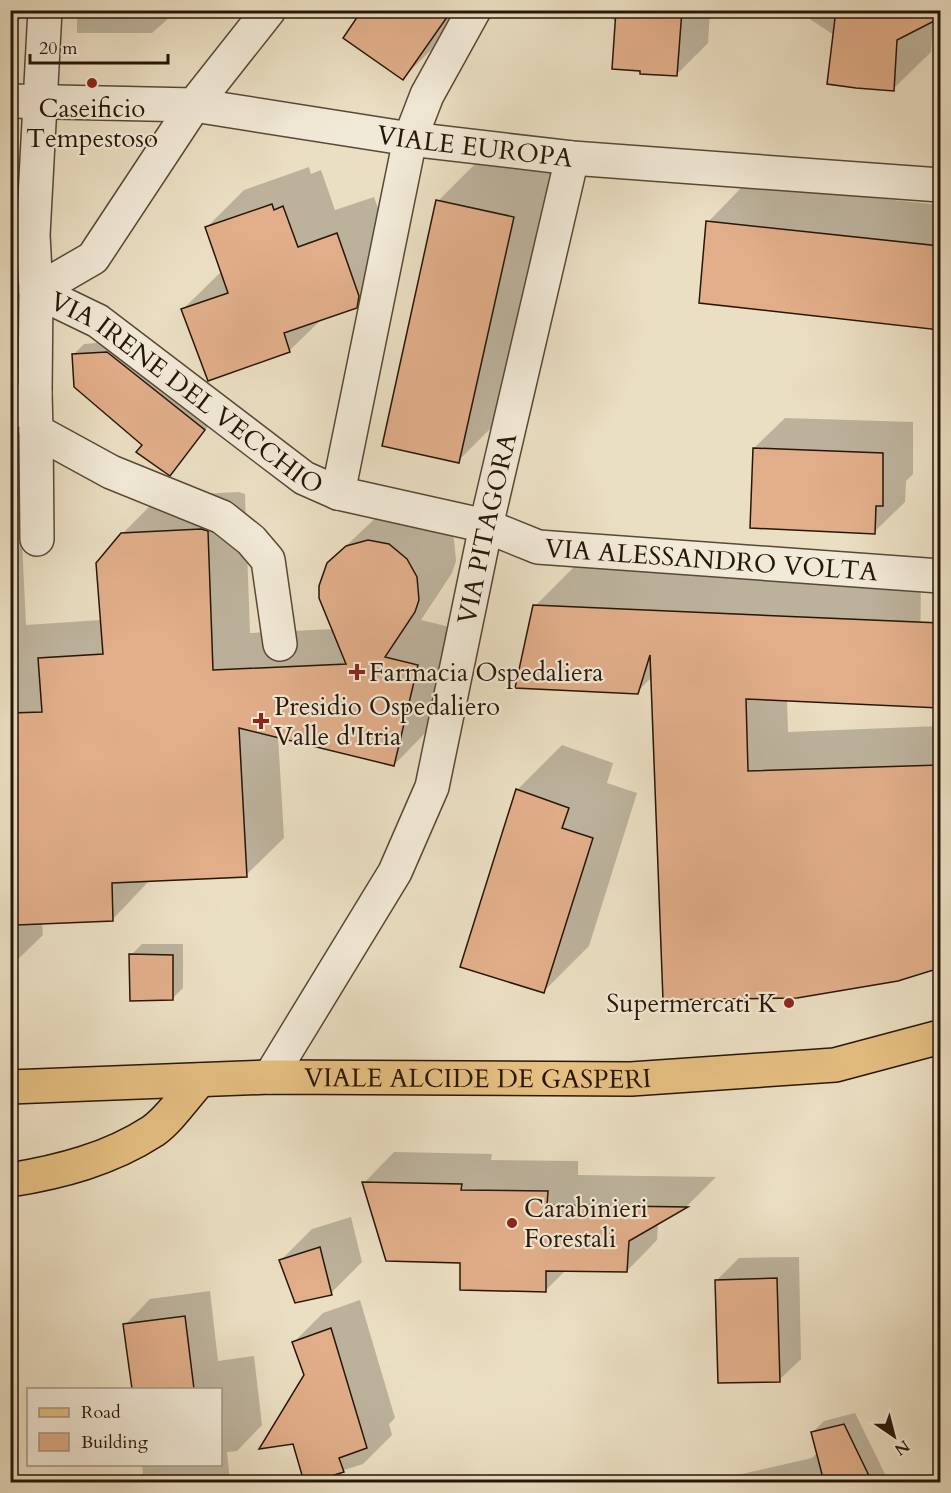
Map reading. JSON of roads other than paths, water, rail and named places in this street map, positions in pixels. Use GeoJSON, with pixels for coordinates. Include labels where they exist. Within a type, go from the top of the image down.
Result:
{"type":"FeatureCollection","features":[{"type":"Feature","properties":{"kind":"main road","name":"VIALE ALCIDE DE GASPERI"},"geometry":{"type":"LineString","coordinates":[[15,1094],[270,1077],[631,1079],[835,1065],[940,1037]]}},
{"type":"Feature","properties":{"kind":"main road"},"geometry":{"type":"LineString","coordinates":[[10,1180],[52,1173],[98,1159],[154,1130],[200,1080]]}},
{"type":"Feature","properties":{"kind":"street","name":"VIA IRENE DEL VECCHIO"},"geometry":{"type":"LineString","coordinates":[[45,10],[26,102],[22,244],[36,291],[98,321],[304,478],[338,493],[486,526]]}},
{"type":"Feature","properties":{"kind":"street","name":"VIA IRENE DEL VECCHIO"},"geometry":{"type":"LineString","coordinates":[[36,291],[93,258],[194,105],[269,10]]}},
{"type":"Feature","properties":{"kind":"street","name":"VIA IRENE DEL VECCHIO"},"geometry":{"type":"LineString","coordinates":[[338,493],[410,139],[427,95],[474,10]]}},
{"type":"Feature","properties":{"kind":"street","name":"VIALE EUROPA"},"geometry":{"type":"LineString","coordinates":[[26,102],[194,105],[410,139],[572,158],[940,185]]}},
{"type":"Feature","properties":{"kind":"street","name":"VIA PITAGORA"},"geometry":{"type":"LineString","coordinates":[[270,1077],[395,872],[432,788],[486,526],[572,158]]}},
{"type":"Feature","properties":{"kind":"street"},"geometry":{"type":"LineString","coordinates":[[36,291],[35,393],[23,422],[38,539]]}},
{"type":"Feature","properties":{"kind":"street"},"geometry":{"type":"LineString","coordinates":[[23,422],[111,472],[222,516],[251,540],[268,561],[280,644]]}},
{"type":"Feature","properties":{"kind":"street","name":"VIA ALESSANDRO VOLTA"},"geometry":{"type":"LineString","coordinates":[[486,526],[538,547],[940,576]]}},
{"type":"Feature","properties":{"kind":"place","name":"Caseificio Tempestoso"},"geometry":{"type":"Point","coordinates":[92,83]}},
{"type":"Feature","properties":{"kind":"place","name":"Farmacia Ospedaliera"},"geometry":{"type":"Point","coordinates":[357,672]}},
{"type":"Feature","properties":{"kind":"place","name":"Presidio Ospedaliero Valle d'Itria"},"geometry":{"type":"Point","coordinates":[261,721]}},
{"type":"Feature","properties":{"kind":"place","name":"Supermercati K"},"geometry":{"type":"Point","coordinates":[789,1003]}},
{"type":"Feature","properties":{"kind":"place","name":"Carabinieri Forestali"},"geometry":{"type":"Point","coordinates":[512,1223]}}]}
